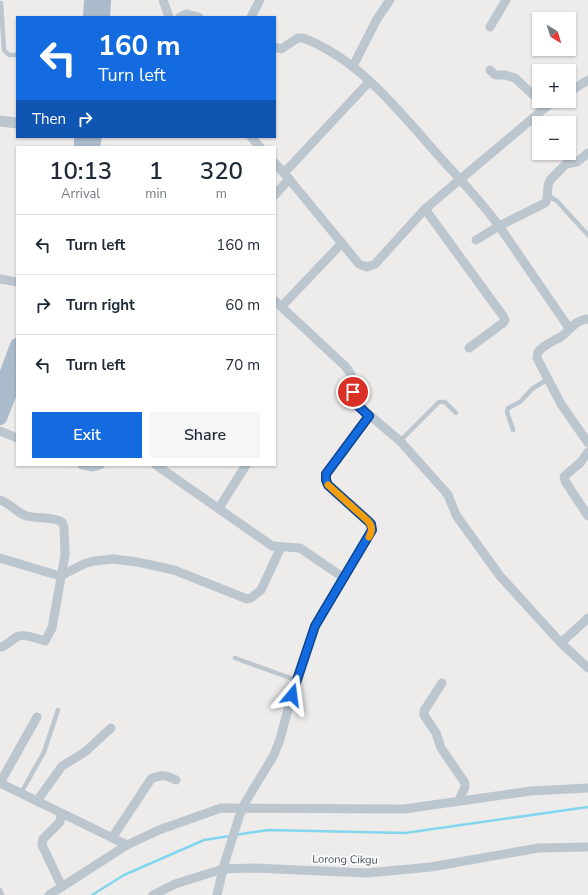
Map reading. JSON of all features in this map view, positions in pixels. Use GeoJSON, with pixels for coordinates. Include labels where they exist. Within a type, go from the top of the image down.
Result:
{"type":"FeatureCollection","features":[{"type":"Feature","properties":{"kind":"main road"},"geometry":{"type":"LineString","coordinates":[[90,16],[91,0]]}},
{"type":"Feature","properties":{"kind":"main road"},"geometry":{"type":"LineString","coordinates":[[103,16],[104,0]]}},
{"type":"Feature","properties":{"kind":"main road"},"geometry":{"type":"LineString","coordinates":[[0,391],[8,373],[16,348]]}},
{"type":"Feature","properties":{"kind":"main road"},"geometry":{"type":"LineString","coordinates":[[0,418],[8,373]]}},
{"type":"Feature","properties":{"kind":"street"},"geometry":{"type":"LineString","coordinates":[[163,0],[169,16]]}},
{"type":"Feature","properties":{"kind":"street"},"geometry":{"type":"LineString","coordinates":[[252,16],[260,0]]}},
{"type":"Feature","properties":{"kind":"street"},"geometry":{"type":"LineString","coordinates":[[353,66],[377,19],[390,0]]}},
{"type":"Feature","properties":{"kind":"street"},"geometry":{"type":"LineString","coordinates":[[490,27],[506,0]]}},
{"type":"Feature","properties":{"kind":"street"},"geometry":{"type":"LineString","coordinates":[[182,16],[187,14],[195,16]]}},
{"type":"Feature","properties":{"kind":"street"},"geometry":{"type":"LineString","coordinates":[[276,47],[281,49],[298,38],[303,38],[353,66],[394,105],[499,226],[569,328]]}},
{"type":"Feature","properties":{"kind":"street"},"geometry":{"type":"LineString","coordinates":[[490,70],[496,75],[505,75],[515,78],[532,94]]}},
{"type":"Feature","properties":{"kind":"street"},"geometry":{"type":"LineString","coordinates":[[576,88],[588,80]]}},
{"type":"Feature","properties":{"kind":"street"},"geometry":{"type":"LineString","coordinates":[[276,193],[287,176],[369,82]]}},
{"type":"Feature","properties":{"kind":"street"},"geometry":{"type":"LineString","coordinates":[[276,164],[359,264],[367,267],[376,264],[425,209],[545,108]]}},
{"type":"Feature","properties":{"kind":"street"},"geometry":{"type":"LineString","coordinates":[[0,121],[16,123]]}},
{"type":"Feature","properties":{"kind":"street"},"geometry":{"type":"LineString","coordinates":[[252,138],[259,146]]}},
{"type":"Feature","properties":{"kind":"street"},"geometry":{"type":"LineString","coordinates":[[476,240],[499,226],[543,204],[548,196],[548,186],[550,180],[566,164],[577,162],[588,153]]}},
{"type":"Feature","properties":{"kind":"street"},"geometry":{"type":"LineString","coordinates":[[425,209],[505,320],[503,324],[469,348]]}},
{"type":"Feature","properties":{"kind":"street"},"geometry":{"type":"LineString","coordinates":[[342,243],[278,304],[351,373],[354,383],[352,398],[369,416],[400,441],[443,489],[448,495],[456,515],[500,576],[562,643],[588,668]]}},
{"type":"Feature","properties":{"kind":"street"},"geometry":{"type":"LineString","coordinates":[[0,279],[16,282]]}},
{"type":"Feature","properties":{"kind":"street"},"geometry":{"type":"LineString","coordinates":[[588,319],[581,320],[569,328],[563,335],[540,350],[537,355],[538,360],[561,404],[588,443]]}},
{"type":"Feature","properties":{"kind":"street"},"geometry":{"type":"LineString","coordinates":[[217,895],[223,867],[241,811],[274,755],[280,739],[296,680],[315,626],[370,536],[372,527],[368,521],[328,485],[326,480],[326,474],[369,416]]}},
{"type":"Feature","properties":{"kind":"street"},"geometry":{"type":"LineString","coordinates":[[0,431],[16,438]]}},
{"type":"Feature","properties":{"kind":"street"},"geometry":{"type":"LineString","coordinates":[[588,452],[578,465],[565,475],[564,479],[588,516]]}},
{"type":"Feature","properties":{"kind":"street"},"geometry":{"type":"LineString","coordinates":[[86,466],[93,468],[98,466]]}},
{"type":"Feature","properties":{"kind":"street"},"geometry":{"type":"LineString","coordinates":[[219,508],[245,466]]}},
{"type":"Feature","properties":{"kind":"street"},"geometry":{"type":"LineString","coordinates":[[166,468],[272,546],[300,548],[344,578]]}},
{"type":"Feature","properties":{"kind":"street"},"geometry":{"type":"LineString","coordinates":[[0,500],[8,503],[26,516],[57,519],[62,522],[64,527],[65,555],[51,629],[45,641],[22,635],[0,647]]}},
{"type":"Feature","properties":{"kind":"street"},"geometry":{"type":"LineString","coordinates":[[0,558],[60,576],[84,564],[94,561],[114,559],[137,562],[174,570],[249,599],[262,589],[281,547]]}},
{"type":"Feature","properties":{"kind":"street"},"geometry":{"type":"LineString","coordinates":[[562,643],[588,618]]}},
{"type":"Feature","properties":{"kind":"street"},"geometry":{"type":"LineString","coordinates":[[442,684],[424,711],[424,715],[436,733],[440,747],[466,783],[459,800]]}},
{"type":"Feature","properties":{"kind":"street"},"geometry":{"type":"LineString","coordinates":[[37,718],[0,783],[127,845]]}},
{"type":"Feature","properties":{"kind":"street"},"geometry":{"type":"LineString","coordinates":[[37,802],[62,766],[85,752],[111,728]]}},
{"type":"Feature","properties":{"kind":"street"},"geometry":{"type":"LineString","coordinates":[[112,838],[151,779],[158,775],[165,775],[176,780]]}},
{"type":"Feature","properties":{"kind":"street"},"geometry":{"type":"LineString","coordinates":[[49,895],[127,845],[192,817],[221,808],[241,811],[404,809],[459,800],[531,792],[588,788]]}},
{"type":"Feature","properties":{"kind":"street"},"geometry":{"type":"LineString","coordinates":[[60,813],[60,822],[43,839],[42,845],[62,887]]}},
{"type":"Feature","properties":{"kind":"street","name":"Lorong Cikgu"},"geometry":{"type":"LineString","coordinates":[[153,895],[175,884],[223,867],[367,873],[431,867],[538,848],[588,847]]}},
{"type":"Feature","properties":{"kind":"lane"},"geometry":{"type":"LineString","coordinates":[[1,3],[4,50],[9,54],[16,55]]}},
{"type":"Feature","properties":{"kind":"lane"},"geometry":{"type":"LineString","coordinates":[[548,196],[557,201],[588,235]]}},
{"type":"Feature","properties":{"kind":"lane"},"geometry":{"type":"LineString","coordinates":[[513,430],[507,412],[508,408],[520,402],[532,389],[548,379]]}},
{"type":"Feature","properties":{"kind":"lane"},"geometry":{"type":"LineString","coordinates":[[400,441],[439,402],[445,402],[456,413]]}},
{"type":"Feature","properties":{"kind":"lane"},"geometry":{"type":"LineString","coordinates":[[235,658],[296,680]]}},
{"type":"Feature","properties":{"kind":"lane"},"geometry":{"type":"LineString","coordinates":[[21,793],[44,752],[58,710]]}},
{"type":"Feature","properties":{"kind":"lane"},"geometry":{"type":"LineString","coordinates":[[0,890],[2,895]]}},
{"type":"Feature","properties":{"kind":"waterway"},"geometry":{"type":"LineString","coordinates":[[235,835],[268,830],[405,833],[588,807]]}},
{"type":"Feature","properties":{"kind":"waterway"},"geometry":{"type":"LineString","coordinates":[[92,895],[124,875],[204,840],[230,836]]}},
{"type":"Feature","properties":{"kind":"slow traffic"},"geometry":{"type":"LineString","coordinates":[[328,485],[371,524],[372,530],[369,537]]}},
{"type":"Feature","properties":{"kind":"route"},"geometry":{"type":"LineString","coordinates":[[292,695],[315,626],[370,536],[372,530],[371,524],[328,485],[326,480],[326,474],[369,416],[353,401],[353,392]]}}]}
